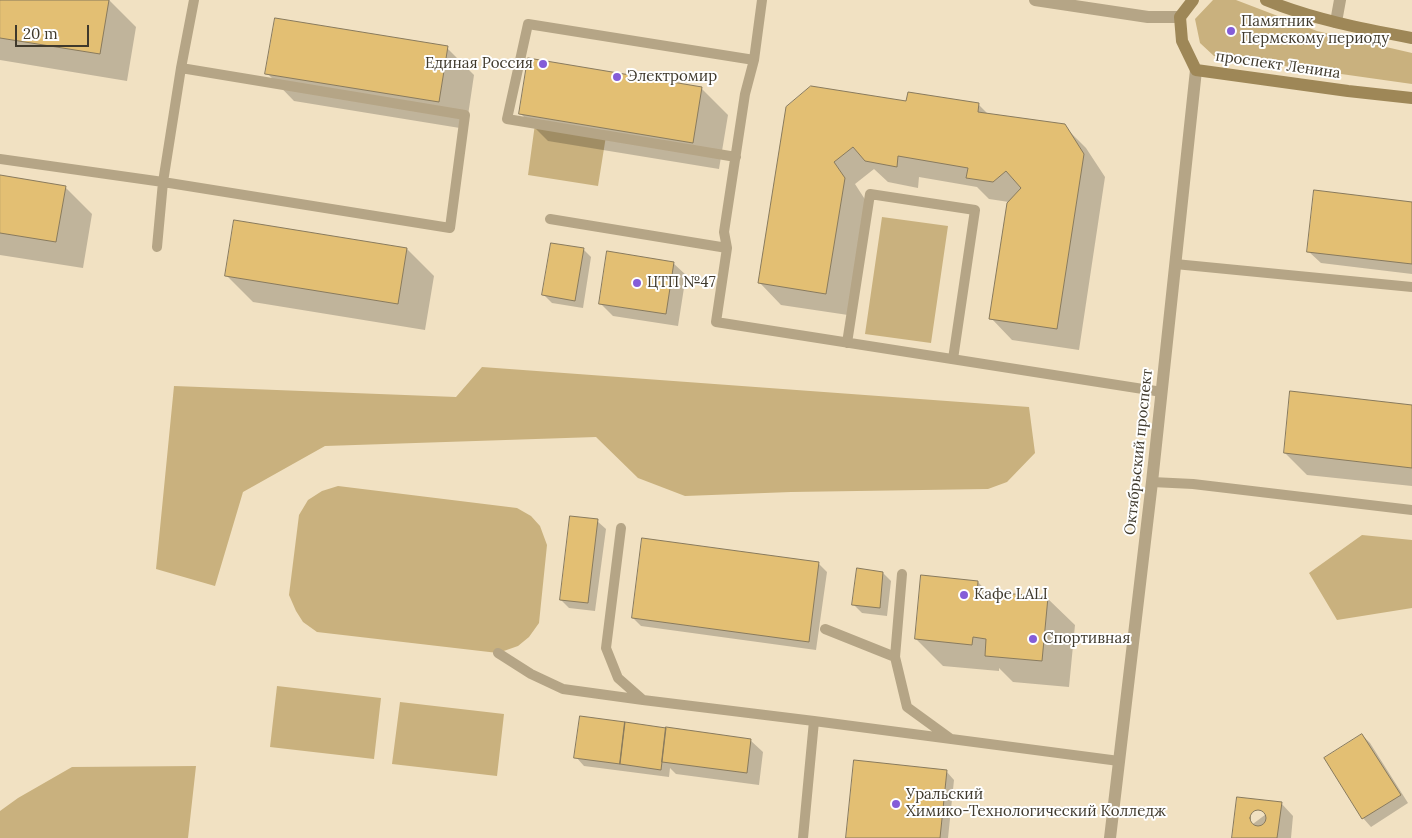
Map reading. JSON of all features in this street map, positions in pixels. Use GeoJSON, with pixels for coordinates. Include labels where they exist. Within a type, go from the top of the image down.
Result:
{"type":"FeatureCollection","features":[{"type":"Feature","properties":{"kind":"main road"},"geometry":{"type":"LineString","coordinates":[[1180,17],[1192,0]]}},
{"type":"Feature","properties":{"kind":"main road"},"geometry":{"type":"LineString","coordinates":[[1266,0],[1336,22],[1412,38]]}},
{"type":"Feature","properties":{"kind":"main road","name":"проспект Ленина"},"geometry":{"type":"LineString","coordinates":[[1180,17],[1182,41],[1196,70],[1412,98]]}},
{"type":"Feature","properties":{"kind":"street"},"geometry":{"type":"LineString","coordinates":[[1035,0],[1148,18],[1180,17]]}},
{"type":"Feature","properties":{"kind":"street"},"geometry":{"type":"LineString","coordinates":[[1336,22],[1340,0]]}},
{"type":"Feature","properties":{"kind":"street","name":"Октябрьский проспект"},"geometry":{"type":"LineString","coordinates":[[1110,838],[1152,482],[1196,70]]}},
{"type":"Feature","properties":{"kind":"lane"},"geometry":{"type":"LineString","coordinates":[[157,247],[163,182],[194,0]]}},
{"type":"Feature","properties":{"kind":"lane"},"geometry":{"type":"LineString","coordinates":[[762,0],[754,60],[745,94],[724,232],[727,248],[716,322],[1162,392]]}},
{"type":"Feature","properties":{"kind":"lane"},"geometry":{"type":"LineString","coordinates":[[736,157],[507,119],[528,24],[754,60]]}},
{"type":"Feature","properties":{"kind":"lane"},"geometry":{"type":"LineString","coordinates":[[0,159],[163,182],[450,228],[465,115],[181,68]]}},
{"type":"Feature","properties":{"kind":"lane"},"geometry":{"type":"LineString","coordinates":[[847,343],[870,194],[975,210],[953,359]]}},
{"type":"Feature","properties":{"kind":"lane"},"geometry":{"type":"LineString","coordinates":[[550,219],[727,248]]}},
{"type":"Feature","properties":{"kind":"lane"},"geometry":{"type":"LineString","coordinates":[[1175,264],[1412,287]]}},
{"type":"Feature","properties":{"kind":"lane"},"geometry":{"type":"LineString","coordinates":[[1152,482],[1193,484],[1412,510]]}},
{"type":"Feature","properties":{"kind":"lane"},"geometry":{"type":"LineString","coordinates":[[621,528],[606,648],[618,678],[643,700]]}},
{"type":"Feature","properties":{"kind":"lane"},"geometry":{"type":"LineString","coordinates":[[902,574],[895,657],[907,706],[952,739]]}},
{"type":"Feature","properties":{"kind":"lane"},"geometry":{"type":"LineString","coordinates":[[825,629],[895,657]]}},
{"type":"Feature","properties":{"kind":"lane"},"geometry":{"type":"LineString","coordinates":[[498,653],[531,674],[563,689],[1119,761]]}},
{"type":"Feature","properties":{"kind":"lane"},"geometry":{"type":"LineString","coordinates":[[803,838],[814,721]]}},
{"type":"Feature","properties":{"kind":"shaded area"},"geometry":{"type":"Polygon","coordinates":[[[1213,0],[1236,0],[1317,31],[1412,53],[1412,84],[1214,56],[1200,43],[1195,19],[1213,0]]]}},
{"type":"Feature","properties":{"kind":"shaded area"},"geometry":{"type":"Polygon","coordinates":[[[535,124],[606,136],[598,186],[528,175],[535,124]]]}},
{"type":"Feature","properties":{"kind":"shaded area"},"geometry":{"type":"Polygon","coordinates":[[[882,217],[948,226],[931,343],[865,334],[882,217]]]}},
{"type":"Feature","properties":{"kind":"shaded area"},"geometry":{"type":"Polygon","coordinates":[[[482,367],[1029,407],[1035,453],[1007,482],[988,489],[791,492],[685,496],[638,478],[596,437],[325,446],[243,492],[215,586],[156,569],[174,386],[456,397],[482,367]]]}},
{"type":"Feature","properties":{"kind":"shaded area"},"geometry":{"type":"Polygon","coordinates":[[[338,486],[517,508],[531,516],[540,526],[547,545],[539,623],[529,637],[518,646],[498,653],[317,632],[303,622],[289,595],[299,515],[308,500],[322,491],[338,486]]]}},
{"type":"Feature","properties":{"kind":"shaded area"},"geometry":{"type":"Polygon","coordinates":[[[1362,535],[1412,540],[1412,608],[1337,620],[1309,573],[1362,535]]]}},
{"type":"Feature","properties":{"kind":"shaded area"},"geometry":{"type":"Polygon","coordinates":[[[277,686],[381,698],[374,759],[270,747],[277,686]]]}},
{"type":"Feature","properties":{"kind":"shaded area"},"geometry":{"type":"Polygon","coordinates":[[[400,702],[504,714],[497,776],[392,764],[400,702]]]}},
{"type":"Feature","properties":{"kind":"shaded area"},"geometry":{"type":"Polygon","coordinates":[[[196,766],[188,838],[0,838],[0,811],[18,798],[72,767],[196,766]]]}},
{"type":"Feature","properties":{"kind":"building"},"geometry":{"type":"Polygon","coordinates":[[[0,0],[109,0],[100,54],[0,38],[0,0]]]}},
{"type":"Feature","properties":{"kind":"building"},"geometry":{"type":"Polygon","coordinates":[[[275,18],[448,46],[439,102],[265,74],[275,18]]]}},
{"type":"Feature","properties":{"kind":"building"},"geometry":{"type":"Polygon","coordinates":[[[528,58],[702,87],[693,143],[519,114],[528,58]]]}},
{"type":"Feature","properties":{"kind":"building"},"geometry":{"type":"Polygon","coordinates":[[[811,86],[906,101],[908,92],[979,103],[978,112],[1065,124],[1084,154],[1057,329],[989,319],[1007,203],[1021,188],[1006,171],[993,182],[966,178],[968,168],[898,156],[897,167],[865,161],[853,147],[834,162],[845,178],[826,294],[758,283],[786,107],[811,86]]]}},
{"type":"Feature","properties":{"kind":"building"},"geometry":{"type":"Polygon","coordinates":[[[0,175],[66,186],[56,242],[0,233],[0,175]]]}},
{"type":"Feature","properties":{"kind":"building"},"geometry":{"type":"Polygon","coordinates":[[[1314,190],[1412,202],[1412,264],[1307,252],[1314,190]]]}},
{"type":"Feature","properties":{"kind":"building"},"geometry":{"type":"Polygon","coordinates":[[[234,220],[407,248],[398,304],[225,276],[234,220]]]}},
{"type":"Feature","properties":{"kind":"building"},"geometry":{"type":"Polygon","coordinates":[[[551,243],[584,248],[575,301],[542,295],[551,243]]]}},
{"type":"Feature","properties":{"kind":"building","name":"ЦТП №47"},"geometry":{"type":"Polygon","coordinates":[[[607,251],[674,262],[666,314],[599,304],[607,251]]]}},
{"type":"Feature","properties":{"kind":"building"},"geometry":{"type":"Polygon","coordinates":[[[1290,391],[1412,405],[1412,468],[1284,453],[1290,391]]]}},
{"type":"Feature","properties":{"kind":"building"},"geometry":{"type":"Polygon","coordinates":[[[570,516],[598,519],[588,603],[560,600],[570,516]]]}},
{"type":"Feature","properties":{"kind":"building"},"geometry":{"type":"Polygon","coordinates":[[[642,538],[819,562],[809,642],[632,618],[642,538]]]}},
{"type":"Feature","properties":{"kind":"building"},"geometry":{"type":"Polygon","coordinates":[[[857,568],[883,572],[880,608],[852,605],[857,568]]]}},
{"type":"Feature","properties":{"kind":"building"},"geometry":{"type":"Polygon","coordinates":[[[921,575],[978,581],[977,596],[990,597],[991,592],[1048,597],[1042,661],[985,656],[986,639],[973,637],[972,645],[915,639],[921,575]]]}},
{"type":"Feature","properties":{"kind":"building"},"geometry":{"type":"Polygon","coordinates":[[[580,716],[625,722],[620,764],[574,758],[580,716]]]}},
{"type":"Feature","properties":{"kind":"building"},"geometry":{"type":"Polygon","coordinates":[[[625,722],[666,728],[661,770],[620,764],[625,722]]]}},
{"type":"Feature","properties":{"kind":"building"},"geometry":{"type":"Polygon","coordinates":[[[666,727],[751,739],[747,773],[662,762],[666,727]]]}},
{"type":"Feature","properties":{"kind":"building"},"geometry":{"type":"Polygon","coordinates":[[[1362,734],[1401,795],[1362,819],[1324,758],[1362,734]]]}},
{"type":"Feature","properties":{"kind":"building","name":"Уральский Химико-Технологический Колледж"},"geometry":{"type":"Polygon","coordinates":[[[854,760],[947,770],[940,838],[846,838],[854,760]]]}},
{"type":"Feature","properties":{"kind":"building"},"geometry":{"type":"Polygon","coordinates":[[[1237,797],[1282,802],[1277,838],[1232,838],[1237,797]]]}},
{"type":"Feature","properties":{"kind":"building"},"geometry":{"type":"Polygon","coordinates":[[[1258,810],[1266,818],[1258,826],[1250,818],[1258,810]]]}},
{"type":"Feature","properties":{"kind":"place","name":"Памятник Пермскому периоду"},"geometry":{"type":"Point","coordinates":[1231,31]}},
{"type":"Feature","properties":{"kind":"place","name":"Единая Россия"},"geometry":{"type":"Point","coordinates":[543,64]}},
{"type":"Feature","properties":{"kind":"place","name":"Электромир"},"geometry":{"type":"Point","coordinates":[617,77]}},
{"type":"Feature","properties":{"kind":"place","name":"ЦТП №47"},"geometry":{"type":"Point","coordinates":[637,283]}},
{"type":"Feature","properties":{"kind":"place","name":"Кафе LALI"},"geometry":{"type":"Point","coordinates":[964,595]}},
{"type":"Feature","properties":{"kind":"place","name":"Спортивная"},"geometry":{"type":"Point","coordinates":[1033,639]}},
{"type":"Feature","properties":{"kind":"place","name":"Уральский Химико-Технологический Колледж"},"geometry":{"type":"Point","coordinates":[896,804]}}]}
